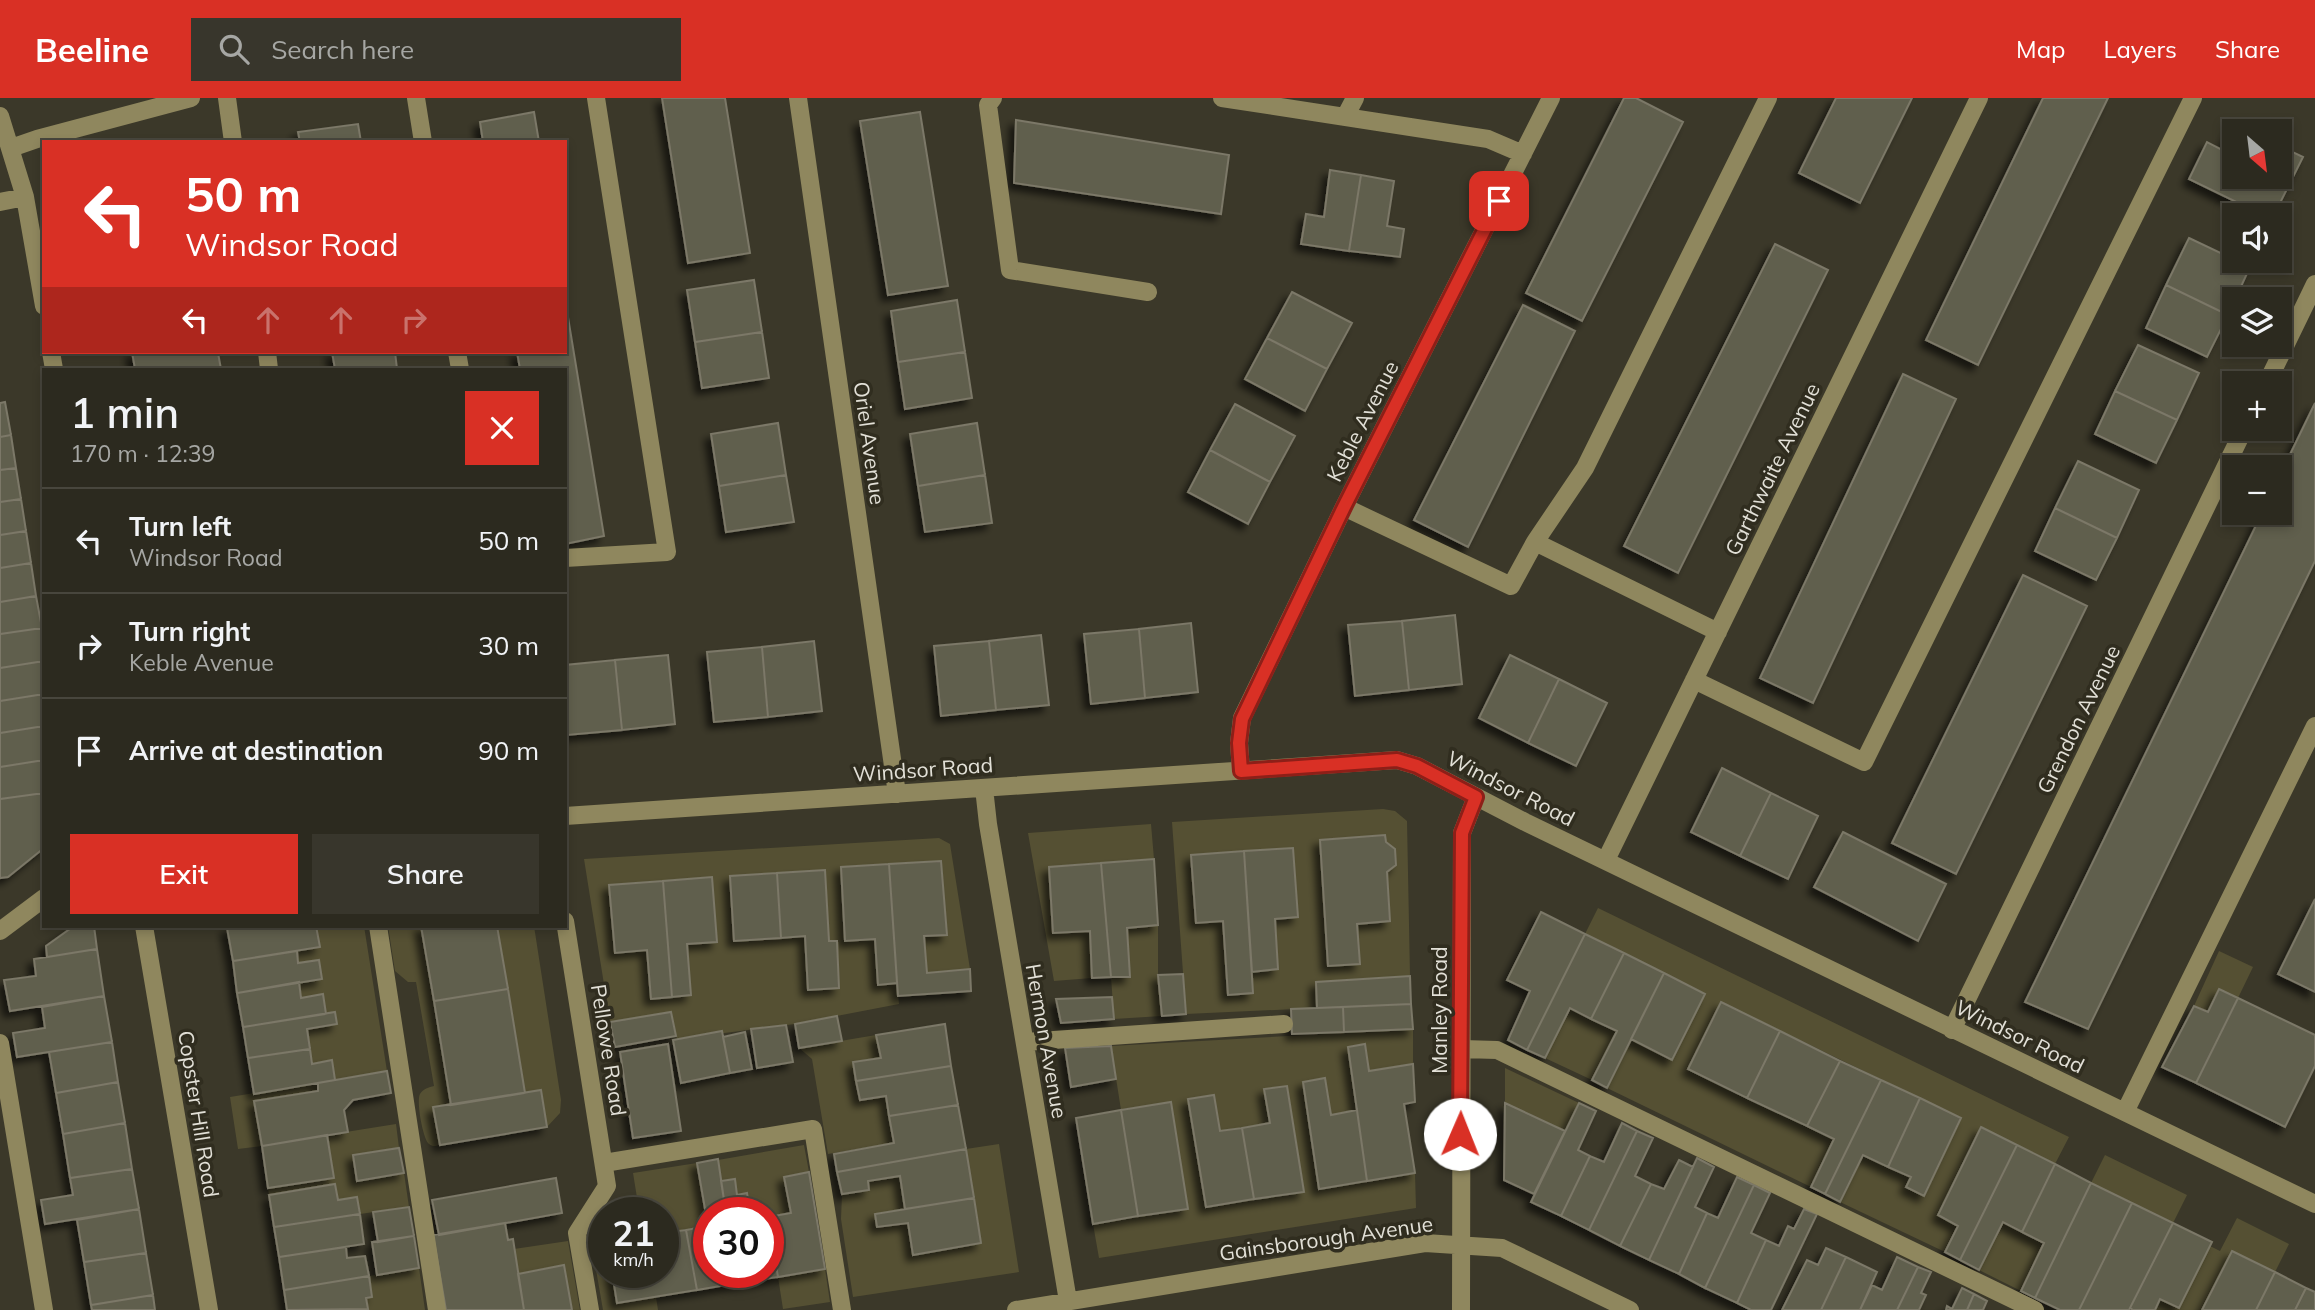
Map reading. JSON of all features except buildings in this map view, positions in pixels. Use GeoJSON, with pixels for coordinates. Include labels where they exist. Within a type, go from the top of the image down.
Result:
{"type":"FeatureCollection","features":[{"type":"Feature","properties":{"kind":"street"},"geometry":{"type":"LineString","coordinates":[[11,148],[191,98]]}},
{"type":"Feature","properties":{"kind":"street"},"geometry":{"type":"LineString","coordinates":[[227,98],[233,140]]}},
{"type":"Feature","properties":{"kind":"street"},"geometry":{"type":"LineString","coordinates":[[416,98],[423,140]]}},
{"type":"Feature","properties":{"kind":"street"},"geometry":{"type":"LineString","coordinates":[[567,558],[667,552],[597,98]]}},
{"type":"Feature","properties":{"kind":"street","name":"Oriel Avenue"},"geometry":{"type":"LineString","coordinates":[[798,98],[897,794]]}},
{"type":"Feature","properties":{"kind":"street"},"geometry":{"type":"LineString","coordinates":[[993,98],[988,105],[1010,271],[1148,292]]}},
{"type":"Feature","properties":{"kind":"street"},"geometry":{"type":"LineString","coordinates":[[1222,98],[1488,139],[1523,154]]}},
{"type":"Feature","properties":{"kind":"street"},"geometry":{"type":"LineString","coordinates":[[1345,117],[1354,98]]}},
{"type":"Feature","properties":{"kind":"street","name":"Keble Avenue"},"geometry":{"type":"LineString","coordinates":[[1241,771],[1239,743],[1242,719],[1344,507],[1551,98]]}},
{"type":"Feature","properties":{"kind":"street"},"geometry":{"type":"LineString","coordinates":[[1344,507],[1511,586],[1535,542],[1585,468],[1768,98]]}},
{"type":"Feature","properties":{"kind":"street","name":"Garthwaite Avenue"},"geometry":{"type":"LineString","coordinates":[[1606,860],[1979,98]]}},
{"type":"Feature","properties":{"kind":"street"},"geometry":{"type":"LineString","coordinates":[[1694,680],[1864,762],[2193,98]]}},
{"type":"Feature","properties":{"kind":"street"},"geometry":{"type":"LineString","coordinates":[[0,116],[25,197],[42,295]]}},
{"type":"Feature","properties":{"kind":"street"},"geometry":{"type":"LineString","coordinates":[[0,202],[25,197]]}},
{"type":"Feature","properties":{"kind":"street"},"geometry":{"type":"LineString","coordinates":[[2272,371],[2315,284]]}},
{"type":"Feature","properties":{"kind":"street","name":"Grendon Avenue"},"geometry":{"type":"LineString","coordinates":[[1952,1030],[2238,441]]}},
{"type":"Feature","properties":{"kind":"street"},"geometry":{"type":"LineString","coordinates":[[1535,542],[1718,632]]}},
{"type":"Feature","properties":{"kind":"street"},"geometry":{"type":"LineString","coordinates":[[2125,1112],[2315,726]]}},
{"type":"Feature","properties":{"kind":"street","name":"Windsor Road"},"geometry":{"type":"LineString","coordinates":[[567,817],[1397,760],[1417,766],[1952,1030],[2315,1204]]}},
{"type":"Feature","properties":{"kind":"street","name":"Hermon Avenue"},"geometry":{"type":"LineString","coordinates":[[984,788],[1068,1301]]}},
{"type":"Feature","properties":{"kind":"street","name":"Manley Road"},"geometry":{"type":"LineString","coordinates":[[1461,1310],[1462,833],[1476,797]]}},
{"type":"Feature","properties":{"kind":"street"},"geometry":{"type":"LineString","coordinates":[[0,931],[42,900]]}},
{"type":"Feature","properties":{"kind":"street","name":"Copster Hill Road"},"geometry":{"type":"LineString","coordinates":[[144,928],[209,1310]]}},
{"type":"Feature","properties":{"kind":"street"},"geometry":{"type":"LineString","coordinates":[[378,928],[437,1310]]}},
{"type":"Feature","properties":{"kind":"street","name":"Pellowe Road"},"geometry":{"type":"LineString","coordinates":[[566,928],[607,1186],[577,1233],[590,1310]]}},
{"type":"Feature","properties":{"kind":"street"},"geometry":{"type":"LineString","coordinates":[[1025,1042],[1284,1024]]}},
{"type":"Feature","properties":{"kind":"street"},"geometry":{"type":"LineString","coordinates":[[0,1042],[44,1310]]}},
{"type":"Feature","properties":{"kind":"street"},"geometry":{"type":"LineString","coordinates":[[1462,1049],[1497,1049],[2035,1310]]}},
{"type":"Feature","properties":{"kind":"street"},"geometry":{"type":"LineString","coordinates":[[604,1163],[813,1129],[842,1310]]}},
{"type":"Feature","properties":{"kind":"street","name":"Gainsborough Avenue"},"geometry":{"type":"LineString","coordinates":[[1016,1310],[1425,1243],[1502,1248],[1630,1310]]}},
{"type":"Feature","properties":{"kind":"shaded area"},"geometry":{"type":"Polygon","coordinates":[[[1383,809],[1395,811],[1407,821],[1410,976],[1316,982],[1317,1008],[1186,1014],[1172,822],[1383,809]],[[1386,842],[1329,966],[1359,964],[1357,924],[1390,921],[1387,872],[1396,865],[1395,849],[1386,842]],[[1293,848],[1191,855],[1196,923],[1223,921],[1229,995],[1253,993],[1252,972],[1278,969],[1275,919],[1298,917],[1293,848]]]}},
{"type":"Feature","properties":{"kind":"shaded area"},"geometry":{"type":"Polygon","coordinates":[[[1151,824],[1154,859],[1049,867],[1053,933],[1090,931],[1092,978],[1054,981],[1028,833],[1151,824]]]}},
{"type":"Feature","properties":{"kind":"shaded area"},"geometry":{"type":"Polygon","coordinates":[[[939,838],[950,844],[970,969],[927,973],[924,936],[947,934],[941,861],[841,867],[845,940],[875,939],[879,985],[897,983],[899,1004],[795,1024],[677,1039],[671,1012],[610,1022],[584,859],[939,838]],[[825,870],[730,876],[734,941],[805,936],[829,941],[825,870]],[[712,877],[610,885],[615,952],[647,950],[651,998],[691,995],[687,944],[717,942],[712,877]]]}},
{"type":"Feature","properties":{"kind":"shaded area"},"geometry":{"type":"Polygon","coordinates":[[[1598,908],[2069,1137],[2055,1164],[1981,1127],[1938,1215],[1958,1226],[1945,1252],[1840,1202],[1863,1155],[1911,1177],[1906,1187],[1924,1196],[1961,1118],[1721,1002],[1688,1069],[1834,1139],[1811,1187],[1607,1088],[1631,1039],[1673,1059],[1705,994],[1585,934],[1598,908]]]}},
{"type":"Feature","properties":{"kind":"shaded area"},"geometry":{"type":"Polygon","coordinates":[[[1158,925],[1158,975],[1162,1016],[1114,1019],[1111,977],[1130,976],[1127,928],[1158,925]]]}},
{"type":"Feature","properties":{"kind":"shaded area"},"geometry":{"type":"Polygon","coordinates":[[[316,928],[364,928],[387,1071],[335,1080],[332,1060],[312,1064],[307,1029],[337,1023],[335,1012],[326,1014],[323,995],[301,998],[299,982],[322,978],[319,960],[298,963],[297,951],[320,947],[316,928]]]}},
{"type":"Feature","properties":{"kind":"shaded area"},"geometry":{"type":"Polygon","coordinates":[[[388,928],[421,928],[451,1105],[434,1107],[440,1145],[429,1144],[422,1128],[420,1094],[434,1086],[416,982],[408,982],[395,971],[388,928]]]}},
{"type":"Feature","properties":{"kind":"shaded area"},"geometry":{"type":"Polygon","coordinates":[[[497,928],[534,928],[561,1100],[560,1113],[547,1127],[541,1090],[525,1093],[497,928]]]}},
{"type":"Feature","properties":{"kind":"shaded area"},"geometry":{"type":"Polygon","coordinates":[[[2219,951],[2253,967],[2238,998],[2219,989],[2208,1012],[2194,1006],[2219,951]]]}},
{"type":"Feature","properties":{"kind":"shaded area"},"geometry":{"type":"Polygon","coordinates":[[[1570,1008],[1617,1031],[1592,1080],[1545,1058],[1570,1008]]]}},
{"type":"Feature","properties":{"kind":"shaded area"},"geometry":{"type":"Polygon","coordinates":[[[1413,1029],[1413,1064],[1369,1071],[1365,1044],[1357,1110],[1331,1115],[1325,1079],[1319,1188],[1415,1173],[1416,1208],[1099,1258],[1093,1224],[1187,1209],[1121,1110],[1111,1046],[1413,1029]],[[1264,1090],[1270,1123],[1220,1131],[1214,1096],[1189,1099],[1206,1207],[1304,1191],[1264,1090]]]}},
{"type":"Feature","properties":{"kind":"shaded area"},"geometry":{"type":"Polygon","coordinates":[[[876,1035],[881,1058],[853,1063],[860,1100],[886,1096],[894,1143],[828,1154],[812,1059],[799,1048],[876,1035]]]}},
{"type":"Feature","properties":{"kind":"shaded area"},"geometry":{"type":"Polygon","coordinates":[[[1505,1068],[1579,1103],[1565,1131],[1505,1103],[1505,1068]]]}},
{"type":"Feature","properties":{"kind":"shaded area"},"geometry":{"type":"Polygon","coordinates":[[[318,1083],[318,1091],[254,1101],[262,1146],[238,1149],[230,1097],[318,1083]]]}},
{"type":"Feature","properties":{"kind":"shaded area"},"geometry":{"type":"Polygon","coordinates":[[[396,1124],[399,1148],[353,1155],[404,1173],[409,1207],[360,1214],[357,1197],[338,1200],[335,1184],[269,1195],[268,1188],[334,1178],[327,1135],[396,1124]]]}},
{"type":"Feature","properties":{"kind":"shaded area"},"geometry":{"type":"Polygon","coordinates":[[[999,1144],[1019,1272],[853,1297],[841,1219],[842,1194],[869,1190],[868,1181],[900,1176],[905,1209],[876,1214],[877,1227],[908,1223],[913,1255],[981,1243],[966,1149],[999,1144]]]}},
{"type":"Feature","properties":{"kind":"shaded area"},"geometry":{"type":"Polygon","coordinates":[[[804,1145],[809,1172],[785,1177],[791,1213],[784,1214],[784,1197],[748,1197],[747,1193],[737,1195],[734,1179],[721,1181],[718,1160],[804,1145]]]}},
{"type":"Feature","properties":{"kind":"shaded area"},"geometry":{"type":"Polygon","coordinates":[[[2105,1155],[2187,1195],[2173,1223],[2091,1183],[2105,1155]]]}},
{"type":"Feature","properties":{"kind":"shaded area"},"geometry":{"type":"Polygon","coordinates":[[[697,1163],[703,1197],[693,1197],[693,1228],[679,1231],[679,1197],[637,1197],[633,1173],[697,1163]]]}},
{"type":"Feature","properties":{"kind":"shaded area"},"geometry":{"type":"Polygon","coordinates":[[[2237,1218],[2289,1244],[2275,1272],[2232,1251],[2202,1310],[2155,1310],[2160,1299],[2179,1308],[2210,1246],[2220,1251],[2237,1218]]]}},
{"type":"Feature","properties":{"kind":"shaded area"},"geometry":{"type":"Polygon","coordinates":[[[2003,1222],[2044,1243],[2021,1291],[1979,1270],[2003,1222]]]}},
{"type":"Feature","properties":{"kind":"shaded area"},"geometry":{"type":"Polygon","coordinates":[[[568,1241],[580,1310],[572,1310],[564,1266],[518,1274],[514,1249],[568,1241]]]}},
{"type":"Feature","properties":{"kind":"shaded area"},"geometry":{"type":"Polygon","coordinates":[[[419,1268],[425,1310],[362,1310],[367,1309],[366,1298],[372,1297],[369,1276],[419,1268]]]}},
{"type":"Feature","properties":{"kind":"shaded area"},"geometry":{"type":"Polygon","coordinates":[[[825,1269],[830,1302],[783,1309],[780,1288],[784,1288],[784,1276],[825,1269]]]}},
{"type":"Feature","properties":{"kind":"shaded area"},"geometry":{"type":"Polygon","coordinates":[[[599,1288],[615,1288],[617,1303],[656,1297],[658,1310],[603,1310],[599,1288]]]}},
{"type":"Feature","properties":{"kind":"route"},"geometry":{"type":"LineString","coordinates":[[1460,1134],[1462,833],[1476,797],[1417,766],[1397,760],[1241,771],[1239,743],[1242,719],[1344,507],[1499,201]]}}]}
